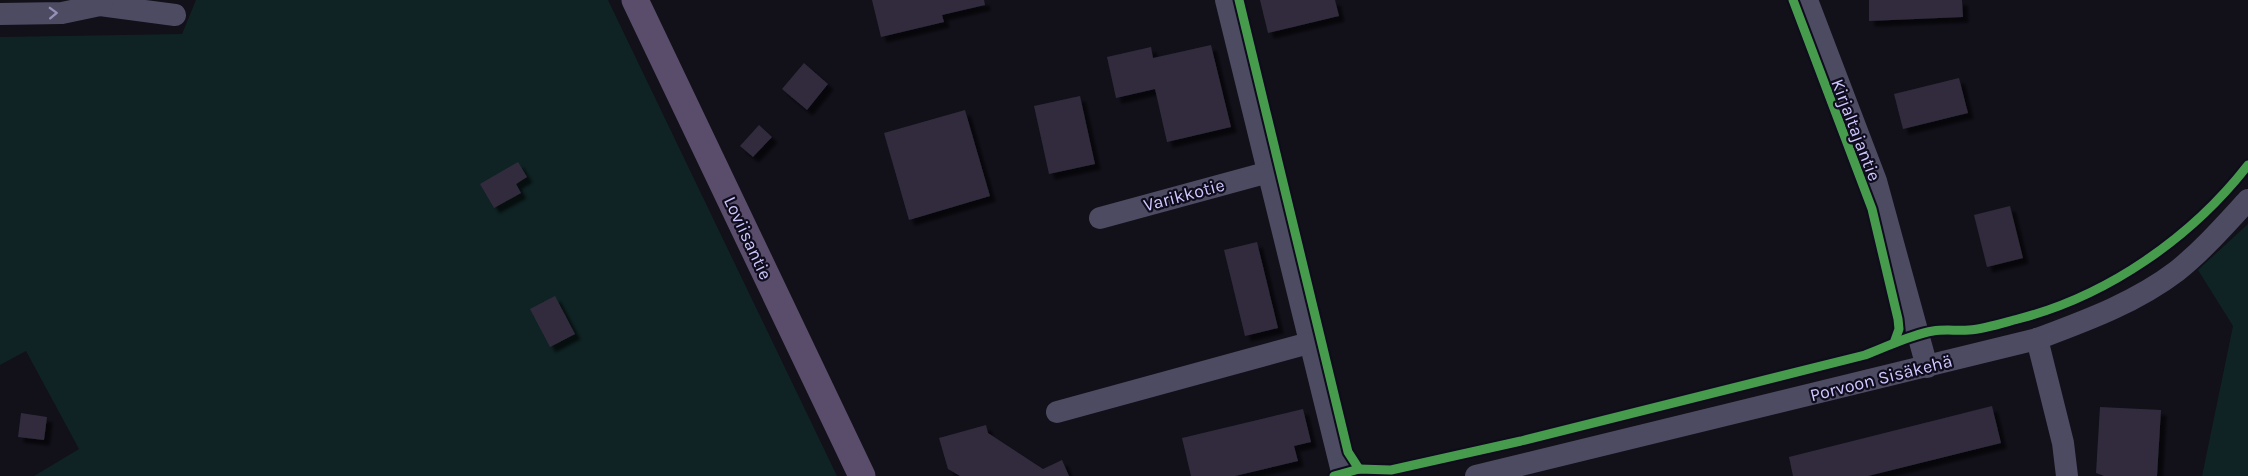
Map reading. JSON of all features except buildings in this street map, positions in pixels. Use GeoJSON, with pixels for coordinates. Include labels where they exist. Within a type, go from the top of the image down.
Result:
{"type":"FeatureCollection","features":[{"type":"Feature","properties":{"kind":"main road","name":"Loviisantie"},"geometry":{"type":"LineString","coordinates":[[635,0],[862,476]]}},
{"type":"Feature","properties":{"kind":"street"},"geometry":{"type":"LineString","coordinates":[[1226,0],[1343,476]]}},
{"type":"Feature","properties":{"kind":"street","name":"Kirjaltajantie"},"geometry":{"type":"LineString","coordinates":[[1806,0],[1876,181],[1927,367]]}},
{"type":"Feature","properties":{"kind":"street"},"geometry":{"type":"LineString","coordinates":[[0,14],[62,13],[102,3],[175,15]]}},
{"type":"Feature","properties":{"kind":"street","name":"Varikkotie"},"geometry":{"type":"LineString","coordinates":[[1100,218],[1269,172]]}},
{"type":"Feature","properties":{"kind":"street","name":"Porvoon Sisäkehä"},"geometry":{"type":"LineString","coordinates":[[1476,476],[2037,339],[2092,318],[2140,294],[2176,272],[2208,244],[2248,200]]}},
{"type":"Feature","properties":{"kind":"street"},"geometry":{"type":"LineString","coordinates":[[2037,339],[2063,443],[2067,476]]}},
{"type":"Feature","properties":{"kind":"street"},"geometry":{"type":"LineString","coordinates":[[1057,412],[1309,343]]}},
{"type":"Feature","properties":{"kind":"green space"},"geometry":{"type":"Polygon","coordinates":[[[196,0],[608,0],[837,476],[34,476],[79,449],[26,351],[0,365],[0,37],[182,34],[196,0]]]}},
{"type":"Feature","properties":{"kind":"green space"},"geometry":{"type":"Polygon","coordinates":[[[2248,224],[2248,476],[2202,476],[2233,326],[2198,270],[2248,224]]]}},
{"type":"Feature","properties":{"kind":"cycle path"},"geometry":{"type":"LineString","coordinates":[[1239,0],[1348,452],[1359,469]]}},
{"type":"Feature","properties":{"kind":"cycle path"},"geometry":{"type":"LineString","coordinates":[[1793,0],[1872,209],[1898,319],[1899,329],[1894,343]]}},
{"type":"Feature","properties":{"kind":"cycle path"},"geometry":{"type":"LineString","coordinates":[[1334,476],[1359,469],[1391,470],[1521,441],[1865,355],[1924,333],[1981,328],[2051,309],[2116,279],[2146,260],[2201,216],[2248,165]]}}]}
